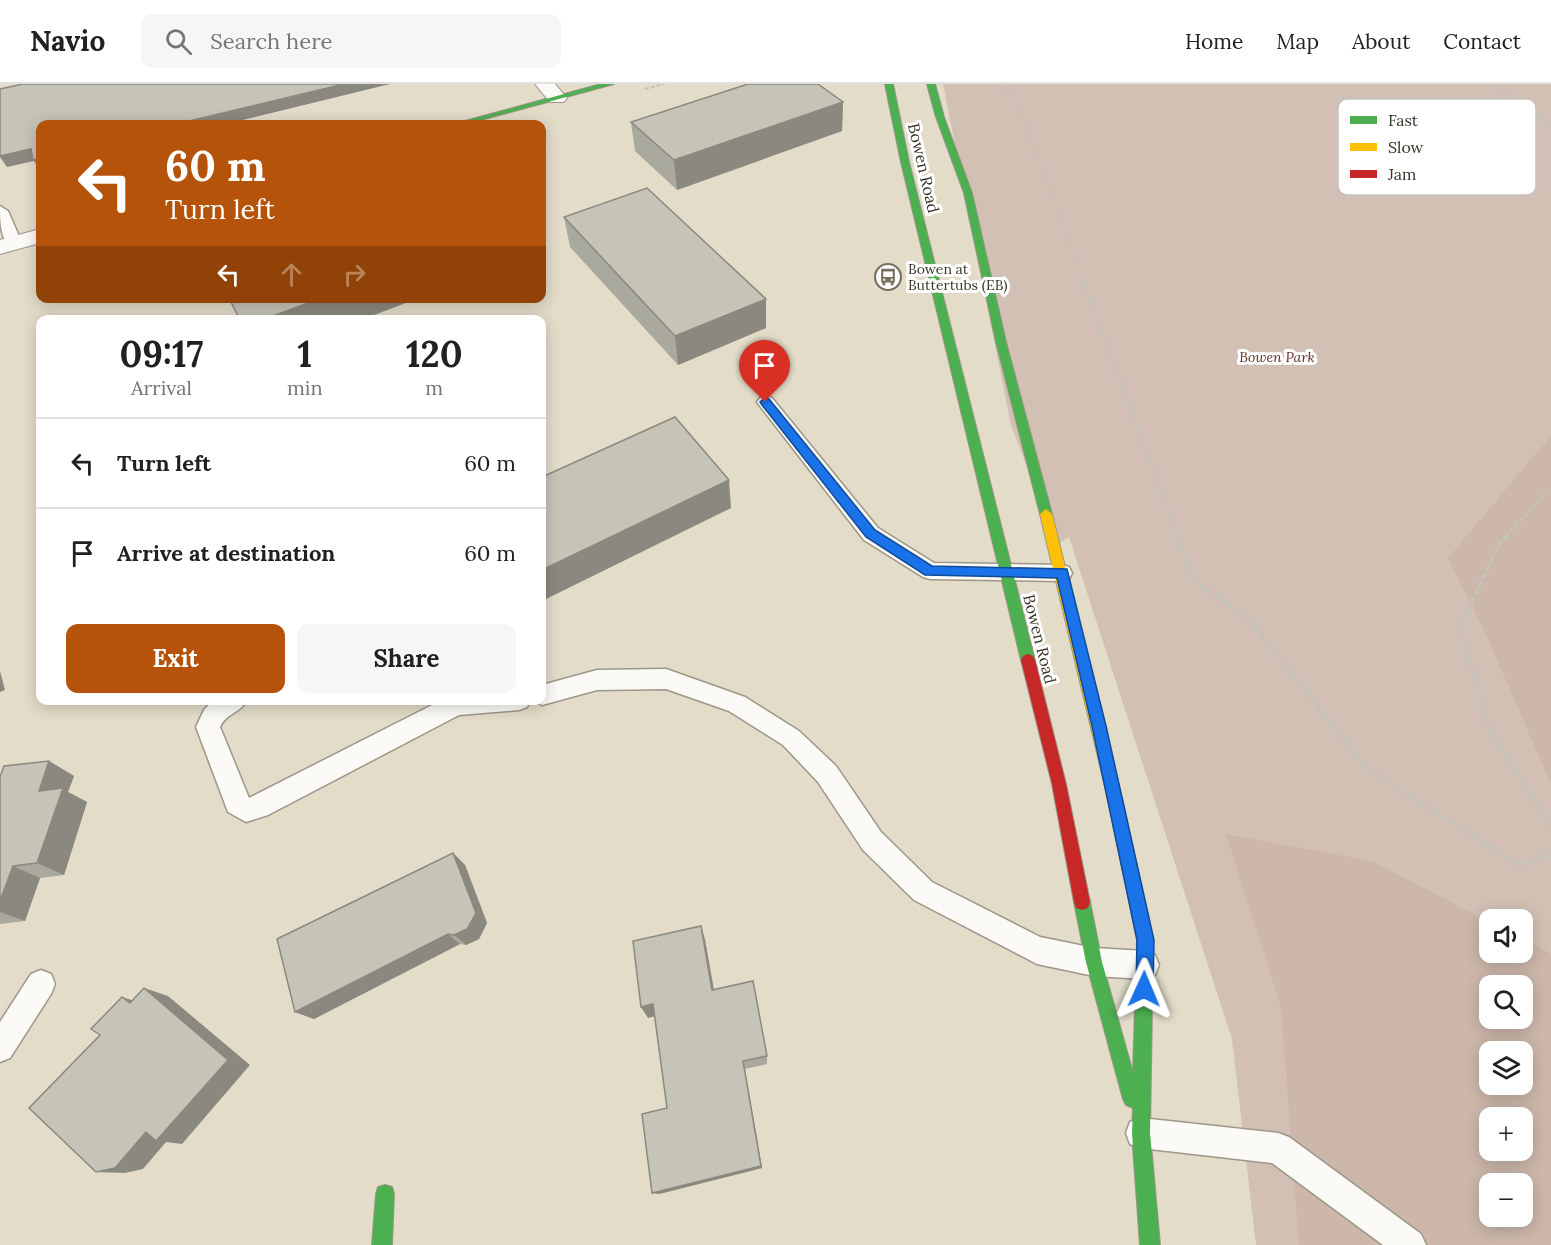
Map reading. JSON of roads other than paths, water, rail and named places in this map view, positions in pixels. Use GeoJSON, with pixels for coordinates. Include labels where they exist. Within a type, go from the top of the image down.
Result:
{"type":"FeatureCollection","features":[{"type":"Feature","properties":{"kind":"main road"},"geometry":{"type":"LineString","coordinates":[[469,120],[551,91],[610,84]]}},
{"type":"Feature","properties":{"kind":"main road","name":"Bowen Road"},"geometry":{"type":"LineString","coordinates":[[889,84],[905,162],[1059,784],[1094,962],[1141,1132]]}},
{"type":"Feature","properties":{"kind":"main road","name":"Bowen Road"},"geometry":{"type":"LineString","coordinates":[[931,84],[940,117],[968,193],[1001,342],[1062,573],[1099,726],[1145,940],[1141,1132],[1150,1245]]}},
{"type":"Feature","properties":{"kind":"main road"},"geometry":{"type":"LineString","coordinates":[[382,1245],[386,1194]]}},
{"type":"Feature","properties":{"kind":"street"},"geometry":{"type":"LineString","coordinates":[[7,245],[36,237]]}},
{"type":"Feature","properties":{"kind":"lane"},"geometry":{"type":"LineString","coordinates":[[0,211],[7,245]]}},
{"type":"Feature","properties":{"kind":"lane"},"geometry":{"type":"LineString","coordinates":[[765,402],[871,534],[930,571],[1007,574],[1062,573]]}},
{"type":"Feature","properties":{"kind":"lane"},"geometry":{"type":"LineString","coordinates":[[546,694],[597,680],[666,679],[737,704],[791,738],[827,774],[872,841],[923,891],[1037,950],[1094,962],[1145,965]]}},
{"type":"Feature","properties":{"kind":"lane"},"geometry":{"type":"LineString","coordinates":[[226,705],[211,715],[208,727],[237,804],[246,810],[260,807],[450,705]]}},
{"type":"Feature","properties":{"kind":"lane"},"geometry":{"type":"LineString","coordinates":[[0,1048],[40,984]]}},
{"type":"Feature","properties":{"kind":"lane"},"geometry":{"type":"LineString","coordinates":[[1141,1132],[1278,1148],[1410,1245]]}},
{"type":"Feature","properties":{"kind":"place","name":"Bowen at Buttertubs (EB)"},"geometry":{"type":"Point","coordinates":[888,277]}},
{"type":"Feature","properties":{"kind":"park label","name":"Bowen Park"},"geometry":{"type":"Point","coordinates":[1277,357]}}]}
